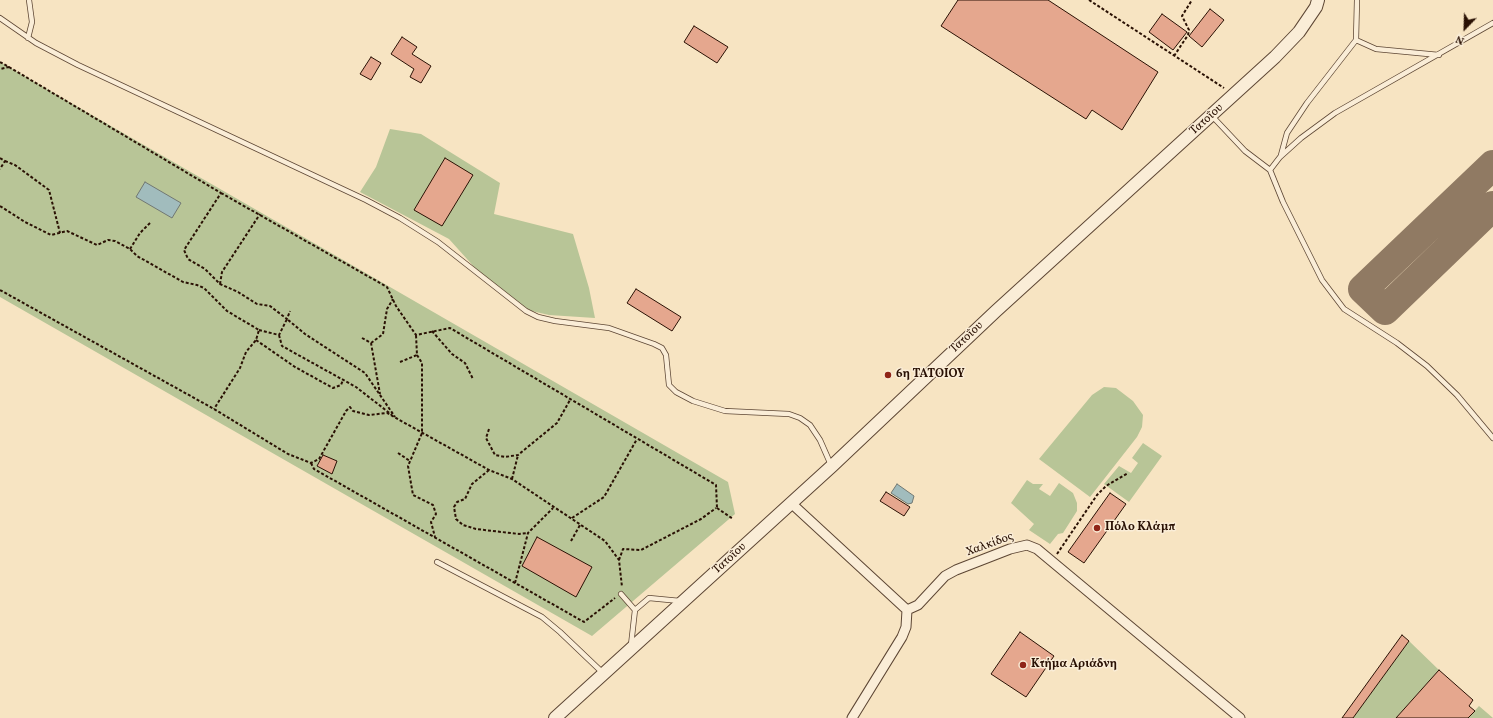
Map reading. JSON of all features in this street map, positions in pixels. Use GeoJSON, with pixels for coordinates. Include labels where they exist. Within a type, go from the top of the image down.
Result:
{"type":"FeatureCollection","features":[{"type":"Feature","properties":{"kind":"street","name":"Τατοΐου"},"geometry":{"type":"LineString","coordinates":[[555,718],[832,466],[996,311],[1235,95],[1299,32],[1316,7],[1318,0]]}},
{"type":"Feature","properties":{"kind":"street"},"geometry":{"type":"LineString","coordinates":[[791,503],[907,610],[906,627],[902,637],[852,718]]}},
{"type":"Feature","properties":{"kind":"street","name":"Χαλκίδος"},"geometry":{"type":"LineString","coordinates":[[907,610],[918,605],[946,576],[1010,549],[1027,545],[1037,549],[1240,718]]}},
{"type":"Feature","properties":{"kind":"lane"},"geometry":{"type":"LineString","coordinates":[[28,38],[32,22],[29,0]]}},
{"type":"Feature","properties":{"kind":"lane"},"geometry":{"type":"LineString","coordinates":[[1280,157],[1287,133],[1303,109],[1356,40],[1357,0]]}},
{"type":"Feature","properties":{"kind":"lane"},"geometry":{"type":"LineString","coordinates":[[0,18],[28,38],[78,65],[366,200],[400,218],[438,242],[526,311],[538,316],[555,320],[609,328],[662,348],[666,355],[669,385],[676,392],[693,401],[724,412],[789,414],[800,418],[810,424],[820,440],[832,466]]}},
{"type":"Feature","properties":{"kind":"lane"},"geometry":{"type":"LineString","coordinates":[[1270,170],[1280,157],[1301,138],[1335,113],[1440,55],[1493,23]]}},
{"type":"Feature","properties":{"kind":"lane"},"geometry":{"type":"LineString","coordinates":[[1356,40],[1376,49],[1440,55]]}},
{"type":"Feature","properties":{"kind":"lane"},"geometry":{"type":"LineString","coordinates":[[1212,116],[1245,152],[1270,170],[1283,202],[1322,280],[1344,309],[1397,343],[1427,366],[1457,395],[1493,438]]}},
{"type":"Feature","properties":{"kind":"lane"},"geometry":{"type":"LineString","coordinates":[[437,562],[542,617],[604,674]]}},
{"type":"Feature","properties":{"kind":"lane"},"geometry":{"type":"LineString","coordinates":[[621,594],[635,610]]}},
{"type":"Feature","properties":{"kind":"lane"},"geometry":{"type":"LineString","coordinates":[[630,650],[635,610],[649,598],[683,601]]}},
{"type":"Feature","properties":{"kind":"path"},"geometry":{"type":"LineString","coordinates":[[1089,0],[1235,95]]}},
{"type":"Feature","properties":{"kind":"path"},"geometry":{"type":"LineString","coordinates":[[1174,56],[1188,35],[1189,30],[1182,16],[1192,0]]}},
{"type":"Feature","properties":{"kind":"path"},"geometry":{"type":"LineString","coordinates":[[0,62],[221,192],[387,287],[416,335],[417,355],[422,363],[422,433],[408,466],[413,495],[433,505],[436,514],[431,522],[435,538]]}},
{"type":"Feature","properties":{"kind":"path"},"geometry":{"type":"LineString","coordinates":[[0,69],[9,67]]}},
{"type":"Feature","properties":{"kind":"path"},"geometry":{"type":"LineString","coordinates":[[0,158],[15,165],[49,190],[60,233]]}},
{"type":"Feature","properties":{"kind":"path"},"geometry":{"type":"LineString","coordinates":[[0,169],[5,161]]}},
{"type":"Feature","properties":{"kind":"path"},"geometry":{"type":"LineString","coordinates":[[221,192],[184,250],[188,259],[205,269],[220,284],[238,292],[257,304],[270,306],[305,334],[365,373],[396,418]]}},
{"type":"Feature","properties":{"kind":"path"},"geometry":{"type":"LineString","coordinates":[[0,206],[51,235],[67,231],[97,245],[108,240],[130,249],[136,256],[183,282],[204,288],[227,311],[260,330],[279,335]]}},
{"type":"Feature","properties":{"kind":"path"},"geometry":{"type":"LineString","coordinates":[[220,284],[222,272],[260,214]]}},
{"type":"Feature","properties":{"kind":"path"},"geometry":{"type":"LineString","coordinates":[[130,249],[140,233],[151,222]]}},
{"type":"Feature","properties":{"kind":"path"},"geometry":{"type":"LineString","coordinates":[[0,290],[214,409],[288,454],[311,463],[314,469],[584,622],[621,594],[622,590],[619,560],[622,549],[641,550],[701,519],[717,508]]}},
{"type":"Feature","properties":{"kind":"path"},"geometry":{"type":"LineString","coordinates":[[371,343],[383,334],[387,309],[393,299]]}},
{"type":"Feature","properties":{"kind":"path"},"geometry":{"type":"LineString","coordinates":[[290,311],[279,335],[282,346],[343,379],[372,398],[396,418]]}},
{"type":"Feature","properties":{"kind":"path"},"geometry":{"type":"LineString","coordinates":[[416,335],[450,328],[486,350],[526,371],[541,383],[716,485],[717,508]]}},
{"type":"Feature","properties":{"kind":"path"},"geometry":{"type":"LineString","coordinates":[[214,409],[240,368],[246,352],[256,340],[260,330]]}},
{"type":"Feature","properties":{"kind":"path"},"geometry":{"type":"LineString","coordinates":[[432,331],[452,354],[465,363],[473,379]]}},
{"type":"Feature","properties":{"kind":"path"},"geometry":{"type":"LineString","coordinates":[[362,338],[371,343]]}},
{"type":"Feature","properties":{"kind":"path"},"geometry":{"type":"LineString","coordinates":[[256,340],[295,367],[333,388],[341,385],[343,379]]}},
{"type":"Feature","properties":{"kind":"path"},"geometry":{"type":"LineString","coordinates":[[371,343],[380,395]]}},
{"type":"Feature","properties":{"kind":"path"},"geometry":{"type":"LineString","coordinates":[[400,362],[417,355]]}},
{"type":"Feature","properties":{"kind":"path"},"geometry":{"type":"LineString","coordinates":[[489,429],[486,438],[496,454],[506,457],[518,455],[557,423],[570,400]]}},
{"type":"Feature","properties":{"kind":"path"},"geometry":{"type":"LineString","coordinates":[[311,463],[319,459],[346,411],[350,407],[353,410],[369,415],[387,413],[489,470],[512,479],[553,508],[572,518],[605,541],[619,560]]}},
{"type":"Feature","properties":{"kind":"path"},"geometry":{"type":"LineString","coordinates":[[572,518],[604,497],[637,439]]}},
{"type":"Feature","properties":{"kind":"path"},"geometry":{"type":"LineString","coordinates":[[398,453],[410,461]]}},
{"type":"Feature","properties":{"kind":"path"},"geometry":{"type":"LineString","coordinates":[[512,479],[518,455]]}},
{"type":"Feature","properties":{"kind":"path"},"geometry":{"type":"LineString","coordinates":[[489,470],[472,484],[465,499],[457,502],[454,507],[456,518],[463,525],[476,529],[519,534],[528,533]]}},
{"type":"Feature","properties":{"kind":"path"},"geometry":{"type":"LineString","coordinates":[[1052,562],[1097,496],[1106,486],[1112,484],[1128,472]]}},
{"type":"Feature","properties":{"kind":"path"},"geometry":{"type":"LineString","coordinates":[[515,583],[528,533],[553,508]]}},
{"type":"Feature","properties":{"kind":"path"},"geometry":{"type":"LineString","coordinates":[[717,508],[733,518]]}},
{"type":"Feature","properties":{"kind":"path"},"geometry":{"type":"LineString","coordinates":[[571,541],[580,525]]}},
{"type":"Feature","properties":{"kind":"green space"},"geometry":{"type":"Polygon","coordinates":[[[0,62],[728,482],[735,514],[592,636],[0,297],[0,62]]]}},
{"type":"Feature","properties":{"kind":"green space"},"geometry":{"type":"Polygon","coordinates":[[[390,129],[421,134],[500,183],[494,214],[573,234],[589,288],[595,318],[549,315],[523,309],[485,279],[449,239],[360,192],[376,167],[390,129]]]}},
{"type":"Feature","properties":{"kind":"green space"},"geometry":{"type":"Polygon","coordinates":[[[1104,387],[1116,388],[1133,401],[1143,415],[1142,427],[1137,437],[1090,497],[1039,459],[1092,395],[1104,387]]]}},
{"type":"Feature","properties":{"kind":"green space"},"geometry":{"type":"Polygon","coordinates":[[[1143,443],[1162,456],[1129,502],[1104,484],[1119,466],[1131,473],[1138,463],[1132,458],[1143,443]]]}},
{"type":"Feature","properties":{"kind":"green space"},"geometry":{"type":"Polygon","coordinates":[[[1027,480],[1033,484],[1043,484],[1039,489],[1050,496],[1059,483],[1073,493],[1077,503],[1077,511],[1063,533],[1058,534],[1050,544],[1029,530],[1034,524],[1011,503],[1027,480]]]}},
{"type":"Feature","properties":{"kind":"green space"},"geometry":{"type":"Polygon","coordinates":[[[1409,641],[1439,670],[1396,718],[1353,718],[1409,641]]]}},
{"type":"Feature","properties":{"kind":"green space"},"geometry":{"type":"Polygon","coordinates":[[[1479,706],[1493,718],[1468,718],[1479,706]]]}},
{"type":"Feature","properties":{"kind":"water"},"geometry":{"type":"Polygon","coordinates":[[[145,182],[181,203],[172,218],[136,197],[145,182]]]}},
{"type":"Feature","properties":{"kind":"water"},"geometry":{"type":"Polygon","coordinates":[[[897,484],[914,496],[912,503],[908,504],[891,493],[897,484]]]}},
{"type":"Feature","properties":{"kind":"building"},"geometry":{"type":"Polygon","coordinates":[[[958,0],[1048,0],[1158,72],[1122,130],[1092,110],[1086,119],[941,26],[958,0]]]}},
{"type":"Feature","properties":{"kind":"building"},"geometry":{"type":"Polygon","coordinates":[[[1210,9],[1224,20],[1202,47],[1189,36],[1210,9]]]}},
{"type":"Feature","properties":{"kind":"building"},"geometry":{"type":"Polygon","coordinates":[[[1162,14],[1187,32],[1173,50],[1149,32],[1162,14]]]}},
{"type":"Feature","properties":{"kind":"building"},"geometry":{"type":"Polygon","coordinates":[[[694,26],[728,47],[717,63],[684,42],[694,26]]]}},
{"type":"Feature","properties":{"kind":"building"},"geometry":{"type":"Polygon","coordinates":[[[402,37],[417,47],[412,54],[431,66],[421,83],[410,77],[414,69],[391,54],[402,37]]]}},
{"type":"Feature","properties":{"kind":"building"},"geometry":{"type":"Polygon","coordinates":[[[371,57],[381,63],[371,80],[360,74],[371,57]]]}},
{"type":"Feature","properties":{"kind":"building"},"geometry":{"type":"Polygon","coordinates":[[[445,158],[473,175],[442,226],[414,210],[445,158]]]}},
{"type":"Feature","properties":{"kind":"building"},"geometry":{"type":"Polygon","coordinates":[[[636,289],[681,317],[672,331],[627,303],[636,289]]]}},
{"type":"Feature","properties":{"kind":"building"},"geometry":{"type":"Polygon","coordinates":[[[323,455],[337,461],[332,474],[317,466],[323,455]]]}},
{"type":"Feature","properties":{"kind":"building"},"geometry":{"type":"Polygon","coordinates":[[[886,492],[910,507],[904,516],[880,501],[886,492]]]}},
{"type":"Feature","properties":{"kind":"building","name":"Πόλο Κλάμπ"},"geometry":{"type":"Polygon","coordinates":[[[1110,493],[1126,504],[1084,563],[1068,552],[1110,493]]]}},
{"type":"Feature","properties":{"kind":"building"},"geometry":{"type":"Polygon","coordinates":[[[537,537],[592,567],[576,597],[522,566],[537,537]]]}},
{"type":"Feature","properties":{"kind":"building","name":"Κτήμα Αριάδνη"},"geometry":{"type":"Polygon","coordinates":[[[1020,632],[1054,656],[1026,697],[991,674],[1020,632]]]}},
{"type":"Feature","properties":{"kind":"building"},"geometry":{"type":"Polygon","coordinates":[[[1402,635],[1409,641],[1353,718],[1342,718],[1402,635]]]}},
{"type":"Feature","properties":{"kind":"building"},"geometry":{"type":"Polygon","coordinates":[[[1439,670],[1473,700],[1469,706],[1475,711],[1468,718],[1396,718],[1439,670]]]}},
{"type":"Feature","properties":{"kind":"taxiway"},"geometry":{"type":"LineString","coordinates":[[1493,165],[1363,289],[1385,310],[1493,206]]}},
{"type":"Feature","properties":{"kind":"place","name":"6η ΤΑΤΟΙΟΥ"},"geometry":{"type":"Point","coordinates":[888,375]}},
{"type":"Feature","properties":{"kind":"place","name":"Πόλο Κλάμπ"},"geometry":{"type":"Point","coordinates":[1097,528]}},
{"type":"Feature","properties":{"kind":"place","name":"Κτήμα Αριάδνη"},"geometry":{"type":"Point","coordinates":[1023,665]}}]}
